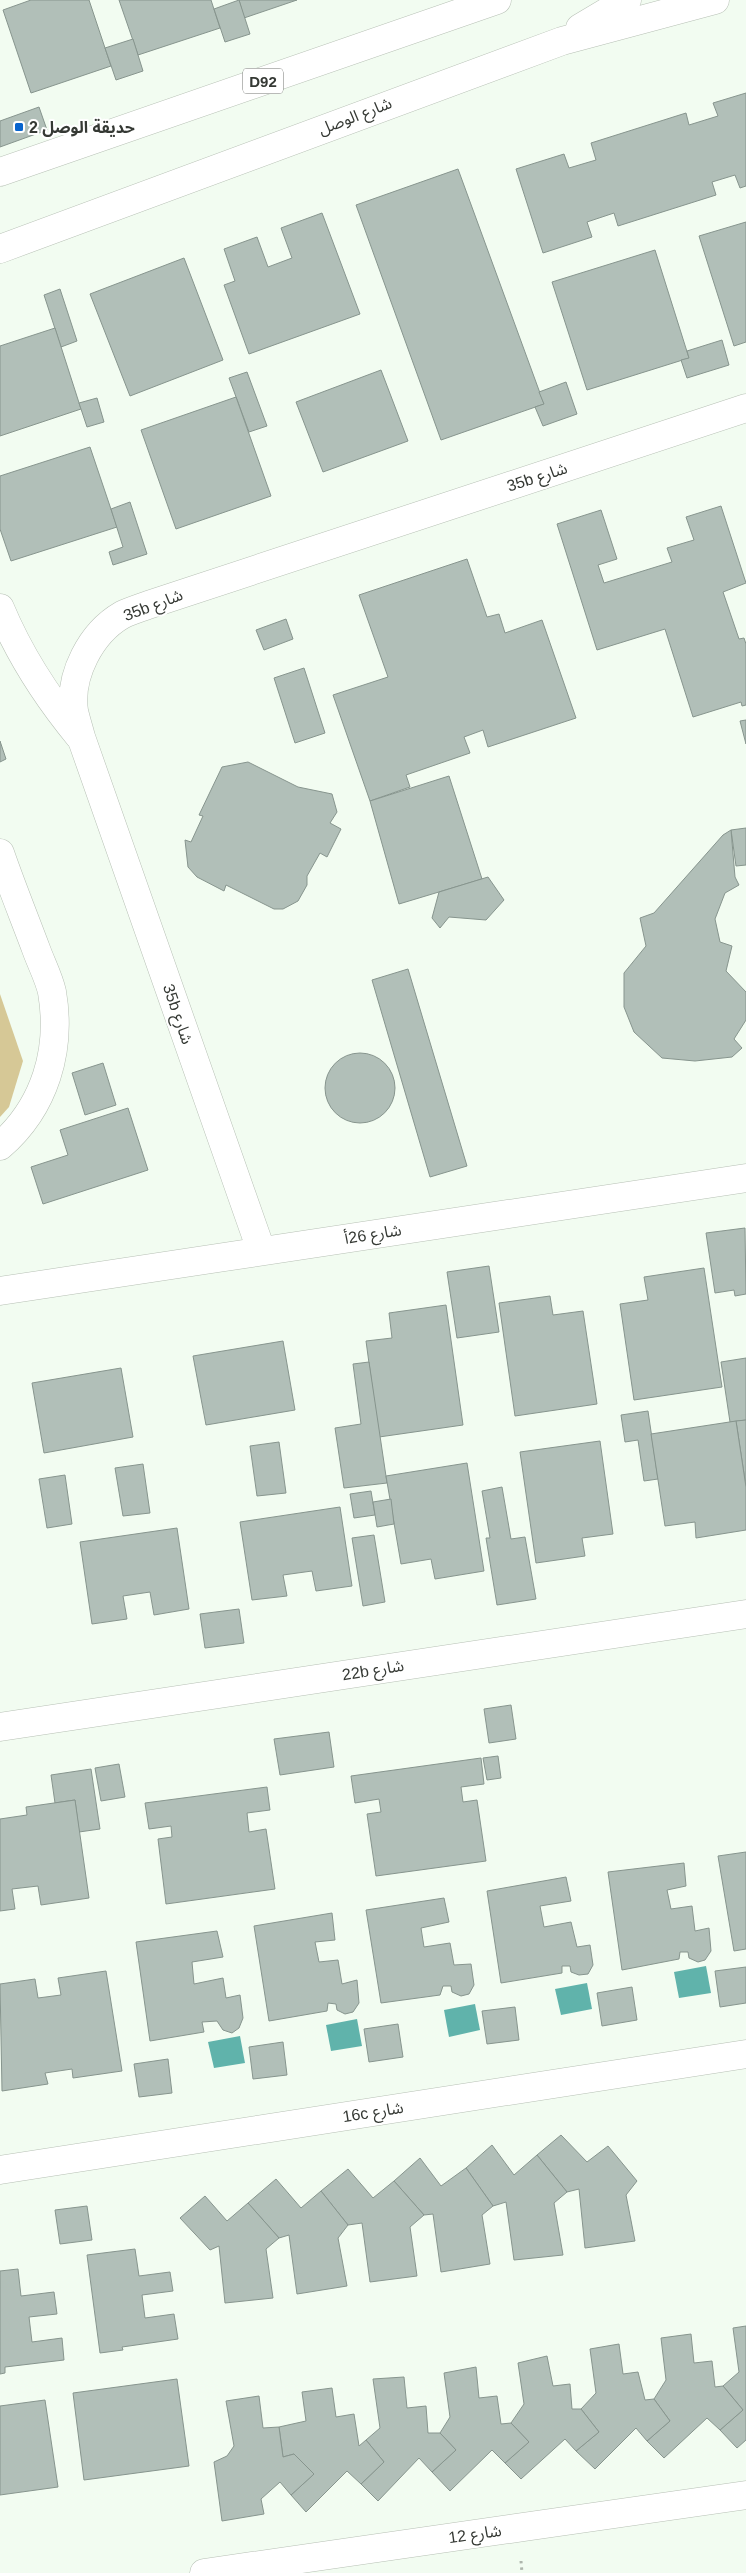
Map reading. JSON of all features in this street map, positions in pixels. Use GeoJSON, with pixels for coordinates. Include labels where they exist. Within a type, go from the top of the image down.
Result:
{"type":"FeatureCollection","features":[{"type":"Feature","properties":{"kind":"street","name":"D92"},"geometry":{"type":"LineString","coordinates":[[0,172],[497,0]]}},
{"type":"Feature","properties":{"kind":"street"},"geometry":{"type":"LineString","coordinates":[[562,40],[627,0]]}},
{"type":"Feature","properties":{"kind":"street","name":"شارع الوصل"},"geometry":{"type":"LineString","coordinates":[[0,250],[562,40],[715,0]]}},
{"type":"Feature","properties":{"kind":"street","name":"35b شارع"},"geometry":{"type":"LineString","coordinates":[[261,1250],[81,737],[74,710],[76,682],[84,656],[100,633],[122,615],[746,408]]}},
{"type":"Feature","properties":{"kind":"street"},"geometry":{"type":"LineString","coordinates":[[0,608],[14,641],[33,675],[81,737]]}},
{"type":"Feature","properties":{"kind":"street"},"geometry":{"type":"LineString","coordinates":[[0,853],[51,990],[56,1028],[51,1065],[38,1101],[16,1132],[0,1146]]}},
{"type":"Feature","properties":{"kind":"street","name":"شارع 26أ"},"geometry":{"type":"LineString","coordinates":[[0,1291],[746,1178]]}},
{"type":"Feature","properties":{"kind":"street","name":"22b شارع"},"geometry":{"type":"LineString","coordinates":[[0,1727],[746,1614]]}},
{"type":"Feature","properties":{"kind":"street","name":"16c شارع"},"geometry":{"type":"LineString","coordinates":[[0,2170],[746,2054]]}},
{"type":"Feature","properties":{"kind":"street","name":"شارع 12"},"geometry":{"type":"LineString","coordinates":[[204,2573],[746,2495]]}},
{"type":"Feature","properties":{"kind":"shaded area"},"geometry":{"type":"Polygon","coordinates":[[[0,994],[23,1061],[9,1107],[0,1117],[0,994]]]}},
{"type":"Feature","properties":{"kind":"water"},"geometry":{"type":"Polygon","coordinates":[[[706,1966],[711,1993],[679,1998],[674,1972],[706,1966]]]}},
{"type":"Feature","properties":{"kind":"water"},"geometry":{"type":"Polygon","coordinates":[[[587,1983],[592,2009],[561,2015],[555,1989],[587,1983]]]}},
{"type":"Feature","properties":{"kind":"water"},"geometry":{"type":"Polygon","coordinates":[[[475,2004],[480,2030],[449,2037],[444,2010],[475,2004]]]}},
{"type":"Feature","properties":{"kind":"water"},"geometry":{"type":"Polygon","coordinates":[[[357,2019],[362,2046],[331,2051],[326,2025],[357,2019]]]}},
{"type":"Feature","properties":{"kind":"water"},"geometry":{"type":"Polygon","coordinates":[[[240,2036],[245,2063],[214,2068],[208,2042],[240,2036]]]}},
{"type":"Feature","properties":{"kind":"building"},"geometry":{"type":"Polygon","coordinates":[[[31,0],[89,0],[111,66],[31,93],[3,10],[31,0]]]}},
{"type":"Feature","properties":{"kind":"building"},"geometry":{"type":"Polygon","coordinates":[[[119,0],[211,0],[220,28],[138,55],[119,0]]]}},
{"type":"Feature","properties":{"kind":"building"},"geometry":{"type":"Polygon","coordinates":[[[239,0],[297,0],[244,18],[239,0]]]}},
{"type":"Feature","properties":{"kind":"building"},"geometry":{"type":"Polygon","coordinates":[[[239,0],[250,34],[225,42],[214,9],[239,0]]]}},
{"type":"Feature","properties":{"kind":"building"},"geometry":{"type":"Polygon","coordinates":[[[133,39],[143,71],[116,80],[105,48],[133,39]]]}},
{"type":"Feature","properties":{"kind":"building"},"geometry":{"type":"Polygon","coordinates":[[[746,93],[746,186],[740,188],[735,175],[712,182],[716,195],[618,226],[614,213],[587,222],[592,237],[543,253],[516,169],[564,154],[569,168],[596,160],[591,143],[686,113],[689,125],[718,116],[713,103],[746,93]]]}},
{"type":"Feature","properties":{"kind":"building"},"geometry":{"type":"Polygon","coordinates":[[[39,107],[47,130],[0,147],[0,121],[39,107]]]}},
{"type":"Feature","properties":{"kind":"building"},"geometry":{"type":"Polygon","coordinates":[[[458,169],[544,404],[441,440],[356,205],[458,169]]]}},
{"type":"Feature","properties":{"kind":"building"},"geometry":{"type":"Polygon","coordinates":[[[322,213],[360,314],[249,354],[224,285],[235,281],[224,249],[257,237],[268,267],[292,258],[281,228],[322,213]]]}},
{"type":"Feature","properties":{"kind":"building"},"geometry":{"type":"Polygon","coordinates":[[[746,222],[746,342],[734,346],[699,236],[746,222]]]}},
{"type":"Feature","properties":{"kind":"building"},"geometry":{"type":"Polygon","coordinates":[[[655,250],[689,358],[587,390],[552,282],[655,250]]]}},
{"type":"Feature","properties":{"kind":"building"},"geometry":{"type":"Polygon","coordinates":[[[184,258],[223,360],[130,396],[90,294],[184,258]]]}},
{"type":"Feature","properties":{"kind":"building"},"geometry":{"type":"Polygon","coordinates":[[[60,289],[77,341],[61,347],[44,295],[60,289]]]}},
{"type":"Feature","properties":{"kind":"building"},"geometry":{"type":"Polygon","coordinates":[[[55,328],[81,409],[0,436],[0,346],[55,328]]]}},
{"type":"Feature","properties":{"kind":"building"},"geometry":{"type":"Polygon","coordinates":[[[722,340],[729,365],[687,378],[681,360],[689,358],[687,351],[722,340]]]}},
{"type":"Feature","properties":{"kind":"building"},"geometry":{"type":"Polygon","coordinates":[[[381,370],[408,441],[323,472],[296,402],[381,370]]]}},
{"type":"Feature","properties":{"kind":"building"},"geometry":{"type":"Polygon","coordinates":[[[247,372],[267,426],[249,432],[229,378],[247,372]]]}},
{"type":"Feature","properties":{"kind":"building"},"geometry":{"type":"Polygon","coordinates":[[[566,382],[577,414],[543,426],[535,407],[544,404],[539,392],[566,382]]]}},
{"type":"Feature","properties":{"kind":"building"},"geometry":{"type":"Polygon","coordinates":[[[236,397],[271,496],[176,529],[141,430],[236,397]]]}},
{"type":"Feature","properties":{"kind":"building"},"geometry":{"type":"Polygon","coordinates":[[[97,398],[104,422],[87,427],[79,403],[97,398]]]}},
{"type":"Feature","properties":{"kind":"building"},"geometry":{"type":"Polygon","coordinates":[[[90,447],[117,527],[11,561],[0,529],[0,476],[90,447]]]}},
{"type":"Feature","properties":{"kind":"building"},"geometry":{"type":"Polygon","coordinates":[[[130,502],[147,554],[113,565],[109,552],[123,547],[111,509],[130,502]]]}},
{"type":"Feature","properties":{"kind":"building"},"geometry":{"type":"Polygon","coordinates":[[[721,506],[746,583],[723,592],[739,639],[744,638],[746,644],[746,705],[742,706],[741,702],[693,717],[665,629],[597,650],[557,524],[601,510],[617,559],[598,565],[604,583],[672,562],[667,548],[694,540],[686,517],[721,506]]]}},
{"type":"Feature","properties":{"kind":"building"},"geometry":{"type":"Polygon","coordinates":[[[467,559],[487,617],[499,614],[505,633],[542,620],[576,718],[488,747],[483,730],[464,737],[470,753],[406,775],[410,787],[370,801],[333,695],[388,677],[359,595],[467,559]]]}},
{"type":"Feature","properties":{"kind":"building"},"geometry":{"type":"Polygon","coordinates":[[[286,619],[293,639],[264,650],[256,630],[286,619]]]}},
{"type":"Feature","properties":{"kind":"building"},"geometry":{"type":"Polygon","coordinates":[[[304,668],[325,733],[295,743],[274,678],[304,668]]]}},
{"type":"Feature","properties":{"kind":"building"},"geometry":{"type":"Polygon","coordinates":[[[746,720],[746,744],[740,721],[746,720]]]}},
{"type":"Feature","properties":{"kind":"building"},"geometry":{"type":"Polygon","coordinates":[[[0,741],[6,759],[0,762],[0,741]]]}},
{"type":"Feature","properties":{"kind":"building"},"geometry":{"type":"Polygon","coordinates":[[[248,762],[298,787],[332,794],[337,812],[330,823],[341,829],[327,857],[320,853],[307,876],[307,885],[298,901],[283,909],[274,909],[226,885],[224,891],[197,877],[188,867],[185,840],[191,842],[203,816],[199,815],[222,767],[248,762]]]}},
{"type":"Feature","properties":{"kind":"building"},"geometry":{"type":"Polygon","coordinates":[[[449,776],[482,879],[399,904],[370,801],[449,776]]]}},
{"type":"Feature","properties":{"kind":"building"},"geometry":{"type":"Polygon","coordinates":[[[746,828],[746,865],[736,866],[731,830],[746,828]]]}},
{"type":"Feature","properties":{"kind":"building"},"geometry":{"type":"Polygon","coordinates":[[[731,830],[735,877],[739,885],[725,893],[715,919],[720,942],[732,946],[726,971],[746,992],[746,1020],[734,1039],[742,1048],[732,1057],[695,1061],[662,1058],[634,1032],[624,1007],[624,973],[646,946],[640,918],[654,913],[723,835],[731,830]]]}},
{"type":"Feature","properties":{"kind":"building"},"geometry":{"type":"Polygon","coordinates":[[[488,877],[504,900],[486,920],[449,917],[440,928],[432,918],[439,892],[488,877]]]}},
{"type":"Feature","properties":{"kind":"building"},"geometry":{"type":"Polygon","coordinates":[[[408,969],[467,1166],[430,1177],[372,980],[408,969]]]}},
{"type":"Feature","properties":{"kind":"building"},"geometry":{"type":"Polygon","coordinates":[[[360,1053],[373,1056],[385,1063],[392,1075],[395,1088],[392,1101],[385,1113],[373,1120],[360,1123],[347,1120],[335,1113],[328,1101],[325,1088],[328,1075],[335,1063],[347,1056],[360,1053]]]}},
{"type":"Feature","properties":{"kind":"building"},"geometry":{"type":"Polygon","coordinates":[[[103,1063],[116,1105],[85,1115],[72,1073],[103,1063]]]}},
{"type":"Feature","properties":{"kind":"building"},"geometry":{"type":"Polygon","coordinates":[[[128,1108],[148,1170],[43,1204],[31,1167],[68,1155],[60,1130],[128,1108]]]}},
{"type":"Feature","properties":{"kind":"building"},"geometry":{"type":"Polygon","coordinates":[[[745,1228],[746,1294],[735,1296],[734,1290],[715,1293],[706,1233],[745,1228]]]}},
{"type":"Feature","properties":{"kind":"building"},"geometry":{"type":"Polygon","coordinates":[[[489,1266],[499,1332],[457,1338],[447,1272],[489,1266]]]}},
{"type":"Feature","properties":{"kind":"building"},"geometry":{"type":"Polygon","coordinates":[[[704,1268],[722,1387],[634,1400],[620,1304],[648,1300],[644,1277],[704,1268]]]}},
{"type":"Feature","properties":{"kind":"building"},"geometry":{"type":"Polygon","coordinates":[[[550,1296],[553,1315],[583,1311],[597,1404],[515,1416],[499,1303],[550,1296]]]}},
{"type":"Feature","properties":{"kind":"building"},"geometry":{"type":"Polygon","coordinates":[[[446,1305],[463,1425],[379,1437],[366,1341],[392,1338],[389,1313],[446,1305]]]}},
{"type":"Feature","properties":{"kind":"building"},"geometry":{"type":"Polygon","coordinates":[[[283,1341],[295,1410],[206,1425],[193,1356],[283,1341]]]}},
{"type":"Feature","properties":{"kind":"building"},"geometry":{"type":"Polygon","coordinates":[[[746,1358],[746,1420],[730,1422],[721,1362],[746,1358]]]}},
{"type":"Feature","properties":{"kind":"building"},"geometry":{"type":"Polygon","coordinates":[[[369,1362],[387,1483],[344,1488],[335,1428],[361,1424],[353,1364],[369,1362]]]}},
{"type":"Feature","properties":{"kind":"building"},"geometry":{"type":"Polygon","coordinates":[[[121,1368],[133,1437],[44,1453],[32,1383],[121,1368]]]}},
{"type":"Feature","properties":{"kind":"building"},"geometry":{"type":"Polygon","coordinates":[[[648,1411],[658,1479],[644,1481],[638,1440],[625,1442],[621,1415],[648,1411]]]}},
{"type":"Feature","properties":{"kind":"building"},"geometry":{"type":"Polygon","coordinates":[[[746,1420],[746,1487],[736,1421],[746,1420]]]}},
{"type":"Feature","properties":{"kind":"building"},"geometry":{"type":"Polygon","coordinates":[[[736,1421],[746,1487],[746,1530],[696,1538],[695,1522],[665,1526],[651,1434],[736,1421]]]}},
{"type":"Feature","properties":{"kind":"building"},"geometry":{"type":"Polygon","coordinates":[[[600,1441],[613,1534],[582,1538],[585,1556],[536,1563],[520,1452],[600,1441]]]}},
{"type":"Feature","properties":{"kind":"building"},"geometry":{"type":"Polygon","coordinates":[[[279,1442],[286,1493],[257,1496],[250,1446],[279,1442]]]}},
{"type":"Feature","properties":{"kind":"building"},"geometry":{"type":"Polygon","coordinates":[[[467,1463],[484,1571],[435,1579],[431,1559],[401,1564],[386,1476],[467,1463]]]}},
{"type":"Feature","properties":{"kind":"building"},"geometry":{"type":"Polygon","coordinates":[[[143,1464],[150,1513],[123,1516],[115,1468],[143,1464]]]}},
{"type":"Feature","properties":{"kind":"building"},"geometry":{"type":"Polygon","coordinates":[[[65,1475],[72,1524],[47,1528],[39,1479],[65,1475]]]}},
{"type":"Feature","properties":{"kind":"building"},"geometry":{"type":"Polygon","coordinates":[[[502,1487],[511,1539],[525,1537],[536,1599],[497,1605],[486,1538],[490,1538],[482,1491],[502,1487]]]}},
{"type":"Feature","properties":{"kind":"building"},"geometry":{"type":"Polygon","coordinates":[[[371,1491],[375,1515],[354,1518],[350,1494],[371,1491]]]}},
{"type":"Feature","properties":{"kind":"building"},"geometry":{"type":"Polygon","coordinates":[[[391,1499],[394,1524],[377,1527],[373,1502],[391,1499]]]}},
{"type":"Feature","properties":{"kind":"building"},"geometry":{"type":"Polygon","coordinates":[[[340,1507],[352,1586],[316,1591],[312,1571],[283,1575],[287,1596],[252,1600],[240,1522],[340,1507]]]}},
{"type":"Feature","properties":{"kind":"building"},"geometry":{"type":"Polygon","coordinates":[[[177,1528],[189,1609],[154,1615],[150,1592],[123,1596],[127,1619],[92,1624],[80,1542],[177,1528]]]}},
{"type":"Feature","properties":{"kind":"building"},"geometry":{"type":"Polygon","coordinates":[[[374,1535],[385,1602],[363,1606],[352,1538],[374,1535]]]}},
{"type":"Feature","properties":{"kind":"building"},"geometry":{"type":"Polygon","coordinates":[[[239,1609],[244,1643],[205,1648],[200,1614],[239,1609]]]}},
{"type":"Feature","properties":{"kind":"building"},"geometry":{"type":"Polygon","coordinates":[[[511,1705],[516,1739],[489,1743],[484,1709],[511,1705]]]}},
{"type":"Feature","properties":{"kind":"building"},"geometry":{"type":"Polygon","coordinates":[[[329,1732],[334,1767],[280,1775],[274,1739],[329,1732]]]}},
{"type":"Feature","properties":{"kind":"building"},"geometry":{"type":"Polygon","coordinates":[[[498,1756],[501,1778],[487,1780],[483,1758],[498,1756]]]}},
{"type":"Feature","properties":{"kind":"building"},"geometry":{"type":"Polygon","coordinates":[[[481,1758],[484,1784],[461,1787],[463,1802],[477,1800],[486,1861],[376,1876],[367,1814],[381,1812],[379,1799],[355,1803],[351,1776],[481,1758]]]}},
{"type":"Feature","properties":{"kind":"building"},"geometry":{"type":"Polygon","coordinates":[[[119,1764],[125,1797],[101,1801],[95,1768],[119,1764]]]}},
{"type":"Feature","properties":{"kind":"building"},"geometry":{"type":"Polygon","coordinates":[[[91,1769],[100,1829],[79,1832],[75,1800],[55,1803],[51,1775],[91,1769]]]}},
{"type":"Feature","properties":{"kind":"building"},"geometry":{"type":"Polygon","coordinates":[[[267,1787],[270,1810],[247,1813],[249,1832],[266,1829],[275,1889],[166,1904],[158,1839],[172,1837],[171,1826],[149,1829],[145,1803],[267,1787]]]}},
{"type":"Feature","properties":{"kind":"building"},"geometry":{"type":"Polygon","coordinates":[[[75,1800],[89,1898],[41,1905],[38,1886],[12,1889],[15,1909],[0,1911],[0,1819],[27,1815],[26,1807],[75,1800]]]}},
{"type":"Feature","properties":{"kind":"building"},"geometry":{"type":"Polygon","coordinates":[[[746,1852],[746,1949],[734,1951],[718,1856],[746,1852]]]}},
{"type":"Feature","properties":{"kind":"building"},"geometry":{"type":"Polygon","coordinates":[[[684,1863],[686,1886],[667,1890],[671,1909],[692,1906],[695,1931],[709,1928],[711,1951],[705,1960],[698,1962],[689,1958],[688,1952],[680,1952],[679,1959],[622,1970],[608,1872],[684,1863]]]}},
{"type":"Feature","properties":{"kind":"building"},"geometry":{"type":"Polygon","coordinates":[[[566,1877],[571,1901],[540,1906],[544,1927],[571,1922],[577,1947],[590,1945],[593,1965],[588,1974],[579,1975],[571,1972],[570,1966],[562,1966],[562,1973],[501,1983],[487,1891],[566,1877]]]}},
{"type":"Feature","properties":{"kind":"building"},"geometry":{"type":"Polygon","coordinates":[[[444,1898],[449,1922],[421,1928],[424,1947],[450,1943],[454,1965],[471,1964],[474,1985],[469,1994],[461,1996],[452,1992],[451,1986],[443,1986],[440,1995],[381,2003],[366,1910],[444,1898]]]}},
{"type":"Feature","properties":{"kind":"building"},"geometry":{"type":"Polygon","coordinates":[[[332,1913],[335,1940],[315,1942],[319,1962],[338,1960],[342,1984],[357,1980],[359,2003],[353,2012],[345,2014],[337,2010],[336,2004],[328,2003],[327,2011],[269,2021],[254,1926],[332,1913]]]}},
{"type":"Feature","properties":{"kind":"building"},"geometry":{"type":"Polygon","coordinates":[[[217,1931],[223,1957],[192,1962],[194,1984],[223,1978],[226,1998],[240,1995],[243,2018],[239,2028],[232,2033],[223,2030],[217,2021],[202,2022],[204,2032],[150,2041],[136,1942],[217,1931]]]}},
{"type":"Feature","properties":{"kind":"building"},"geometry":{"type":"Polygon","coordinates":[[[746,1967],[746,2003],[720,2007],[715,1971],[746,1967]]]}},
{"type":"Feature","properties":{"kind":"building"},"geometry":{"type":"Polygon","coordinates":[[[106,1971],[122,2071],[73,2078],[72,2069],[45,2073],[48,2084],[2,2091],[0,1984],[35,1979],[38,1998],[61,1995],[58,1978],[106,1971]]]}},
{"type":"Feature","properties":{"kind":"building"},"geometry":{"type":"Polygon","coordinates":[[[632,1987],[637,2020],[602,2026],[597,1993],[632,1987]]]}},
{"type":"Feature","properties":{"kind":"building"},"geometry":{"type":"Polygon","coordinates":[[[515,2007],[519,2040],[487,2044],[482,2011],[515,2007]]]}},
{"type":"Feature","properties":{"kind":"building"},"geometry":{"type":"Polygon","coordinates":[[[398,2024],[403,2057],[369,2062],[364,2029],[398,2024]]]}},
{"type":"Feature","properties":{"kind":"building"},"geometry":{"type":"Polygon","coordinates":[[[283,2042],[287,2075],[253,2079],[249,2047],[283,2042]]]}},
{"type":"Feature","properties":{"kind":"building"},"geometry":{"type":"Polygon","coordinates":[[[168,2059],[172,2093],[139,2097],[134,2064],[168,2059]]]}},
{"type":"Feature","properties":{"kind":"building"},"geometry":{"type":"Polygon","coordinates":[[[561,2135],[587,2162],[608,2146],[637,2181],[626,2195],[635,2241],[585,2248],[579,2189],[567,2192],[537,2155],[561,2135]]]}},
{"type":"Feature","properties":{"kind":"building"},"geometry":{"type":"Polygon","coordinates":[[[492,2145],[514,2175],[537,2155],[567,2192],[554,2203],[563,2255],[514,2260],[506,2202],[493,2206],[466,2168],[492,2145]]]}},
{"type":"Feature","properties":{"kind":"building"},"geometry":{"type":"Polygon","coordinates":[[[420,2158],[441,2186],[466,2168],[493,2206],[482,2215],[490,2264],[441,2272],[433,2214],[424,2215],[394,2181],[420,2158]]]}},
{"type":"Feature","properties":{"kind":"building"},"geometry":{"type":"Polygon","coordinates":[[[348,2169],[373,2198],[394,2181],[424,2215],[410,2227],[417,2276],[370,2282],[362,2223],[348,2225],[321,2191],[348,2169]]]}},
{"type":"Feature","properties":{"kind":"building"},"geometry":{"type":"Polygon","coordinates":[[[276,2179],[301,2208],[321,2191],[348,2225],[338,2238],[347,2286],[297,2294],[289,2235],[279,2238],[248,2203],[276,2179]]]}},
{"type":"Feature","properties":{"kind":"building"},"geometry":{"type":"Polygon","coordinates":[[[205,2196],[227,2221],[248,2203],[279,2238],[266,2249],[273,2298],[225,2303],[219,2246],[210,2250],[180,2218],[205,2196]]]}},
{"type":"Feature","properties":{"kind":"building"},"geometry":{"type":"Polygon","coordinates":[[[87,2206],[92,2240],[60,2244],[55,2210],[87,2206]]]}},
{"type":"Feature","properties":{"kind":"building"},"geometry":{"type":"Polygon","coordinates":[[[135,2249],[139,2276],[170,2272],[173,2291],[142,2295],[145,2318],[174,2314],[178,2339],[122,2347],[123,2350],[100,2353],[87,2255],[135,2249]]]}},
{"type":"Feature","properties":{"kind":"building"},"geometry":{"type":"Polygon","coordinates":[[[18,2269],[21,2296],[54,2292],[57,2314],[29,2317],[32,2342],[62,2338],[64,2360],[5,2367],[5,2373],[0,2374],[0,2271],[18,2269]]]}},
{"type":"Feature","properties":{"kind":"building"},"geometry":{"type":"Polygon","coordinates":[[[746,2326],[746,2440],[737,2448],[720,2430],[743,2410],[723,2386],[739,2372],[733,2328],[746,2326]]]}},
{"type":"Feature","properties":{"kind":"building"},"geometry":{"type":"Polygon","coordinates":[[[691,2334],[694,2363],[712,2361],[715,2387],[723,2386],[743,2410],[720,2430],[707,2418],[664,2458],[647,2441],[670,2421],[654,2399],[666,2380],[661,2338],[691,2334]]]}},
{"type":"Feature","properties":{"kind":"building"},"geometry":{"type":"Polygon","coordinates":[[[619,2344],[623,2374],[638,2372],[645,2400],[654,2399],[670,2421],[647,2441],[636,2428],[595,2469],[576,2451],[599,2432],[581,2409],[596,2393],[590,2349],[619,2344]]]}},
{"type":"Feature","properties":{"kind":"building"},"geometry":{"type":"Polygon","coordinates":[[[547,2356],[553,2386],[570,2384],[572,2409],[581,2409],[599,2432],[576,2451],[565,2439],[521,2479],[505,2463],[529,2442],[511,2423],[524,2404],[518,2363],[547,2356]]]}},
{"type":"Feature","properties":{"kind":"building"},"geometry":{"type":"Polygon","coordinates":[[[476,2367],[479,2398],[497,2396],[501,2424],[511,2423],[529,2442],[505,2463],[492,2450],[450,2491],[432,2472],[456,2450],[440,2433],[450,2417],[444,2373],[476,2367]]]}},
{"type":"Feature","properties":{"kind":"building"},"geometry":{"type":"Polygon","coordinates":[[[404,2377],[407,2408],[426,2406],[428,2433],[440,2433],[456,2450],[432,2472],[419,2458],[378,2501],[361,2484],[384,2462],[366,2440],[380,2428],[373,2379],[404,2377]]]}},
{"type":"Feature","properties":{"kind":"building"},"geometry":{"type":"Polygon","coordinates":[[[177,2379],[189,2466],[84,2480],[73,2393],[177,2379]]]}},
{"type":"Feature","properties":{"kind":"building"},"geometry":{"type":"Polygon","coordinates":[[[332,2388],[336,2417],[354,2414],[359,2446],[366,2440],[384,2462],[361,2484],[347,2471],[306,2512],[291,2495],[314,2474],[294,2454],[283,2457],[279,2427],[306,2421],[302,2392],[332,2388]]]}},
{"type":"Feature","properties":{"kind":"building"},"geometry":{"type":"Polygon","coordinates":[[[259,2396],[263,2428],[279,2427],[283,2457],[294,2454],[314,2474],[291,2495],[280,2482],[261,2499],[264,2514],[222,2521],[214,2462],[227,2456],[234,2446],[226,2401],[259,2396]]]}},
{"type":"Feature","properties":{"kind":"building"},"geometry":{"type":"Polygon","coordinates":[[[45,2400],[58,2487],[0,2495],[0,2406],[45,2400]]]}},
{"type":"Feature","properties":{"kind":"place","name":"حديقة الوصل 2"},"geometry":{"type":"Point","coordinates":[19,127]}}]}
